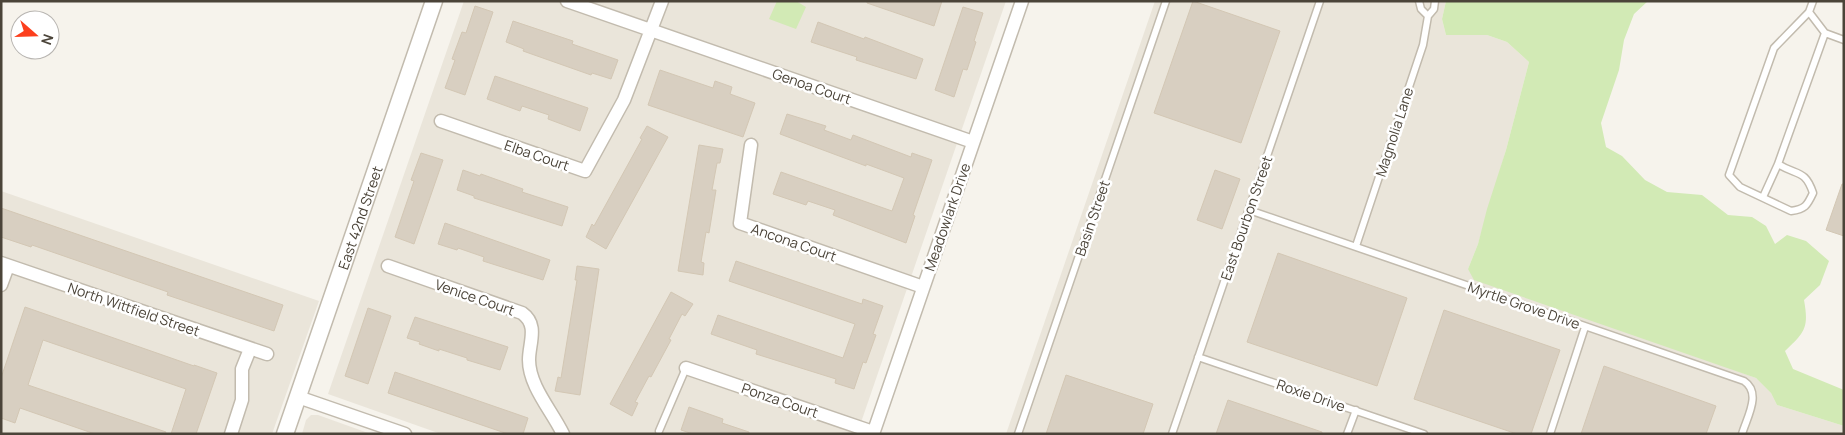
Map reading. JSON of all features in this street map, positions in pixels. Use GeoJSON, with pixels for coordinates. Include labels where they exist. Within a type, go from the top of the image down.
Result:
{"type":"FeatureCollection","features":[{"type":"Feature","properties":{"kind":"street","name":"East 42nd Street"},"geometry":{"type":"LineString","coordinates":[[285,434],[434,1]]}},
{"type":"Feature","properties":{"kind":"street","name":"Genoa Court"},"geometry":{"type":"LineString","coordinates":[[567,1],[973,142]]}},
{"type":"Feature","properties":{"kind":"street"},"geometry":{"type":"LineString","coordinates":[[652,30],[662,1]]}},
{"type":"Feature","properties":{"kind":"street","name":"Meadowlark Drive"},"geometry":{"type":"LineString","coordinates":[[873,433],[1022,1]]}},
{"type":"Feature","properties":{"kind":"street","name":"Elba Court"},"geometry":{"type":"LineString","coordinates":[[441,121],[585,171],[624,100],[652,30]]}},
{"type":"Feature","properties":{"kind":"street","name":"Ancona Court"},"geometry":{"type":"LineString","coordinates":[[751,145],[740,223],[923,287]]}},
{"type":"Feature","properties":{"kind":"street"},"geometry":{"type":"LineString","coordinates":[[1,285],[5,264]]}},
{"type":"Feature","properties":{"kind":"street","name":"North Wittfield Street"},"geometry":{"type":"LineString","coordinates":[[5,264],[267,354]]}},
{"type":"Feature","properties":{"kind":"street","name":"Venice Court"},"geometry":{"type":"LineString","coordinates":[[388,266],[522,313],[528,318],[532,327],[529,361],[533,378],[538,392],[563,434]]}},
{"type":"Feature","properties":{"kind":"street"},"geometry":{"type":"LineString","coordinates":[[231,434],[242,400],[242,369],[250,349]]}},
{"type":"Feature","properties":{"kind":"street","name":"Ponza Court"},"geometry":{"type":"LineString","coordinates":[[686,368],[873,433]]}},
{"type":"Feature","properties":{"kind":"street"},"geometry":{"type":"LineString","coordinates":[[298,397],[405,434]]}},
{"type":"Feature","properties":{"kind":"lane","name":"Basin Street"},"geometry":{"type":"LineString","coordinates":[[1018,434],[1166,1]]}},
{"type":"Feature","properties":{"kind":"lane","name":"East Bourbon Street"},"geometry":{"type":"LineString","coordinates":[[1172,434],[1320,1]]}},
{"type":"Feature","properties":{"kind":"lane"},"geometry":{"type":"LineString","coordinates":[[1419,1],[1421,9],[1428,16]]}},
{"type":"Feature","properties":{"kind":"lane","name":"Magnolia Lane"},"geometry":{"type":"LineString","coordinates":[[1356,246],[1423,45],[1428,16],[1434,8],[1435,1]]}},
{"type":"Feature","properties":{"kind":"lane"},"geometry":{"type":"LineString","coordinates":[[1778,164],[1790,171],[1803,174],[1809,182],[1813,193],[1807,205],[1799,210],[1790,211],[1740,187],[1729,175],[1774,48],[1809,12],[1813,1]]}},
{"type":"Feature","properties":{"kind":"lane"},"geometry":{"type":"LineString","coordinates":[[1809,12],[1825,33],[1844,40]]}},
{"type":"Feature","properties":{"kind":"lane"},"geometry":{"type":"LineString","coordinates":[[1763,197],[1778,164],[1825,33]]}},
{"type":"Feature","properties":{"kind":"lane","name":"Myrtle Grove Drive"},"geometry":{"type":"LineString","coordinates":[[1249,210],[1747,383],[1752,389],[1754,398],[1742,434]]}},
{"type":"Feature","properties":{"kind":"lane"},"geometry":{"type":"LineString","coordinates":[[1550,434],[1585,327]]}},
{"type":"Feature","properties":{"kind":"lane","name":"Roxie Drive"},"geometry":{"type":"LineString","coordinates":[[1198,357],[1424,434]]}},
{"type":"Feature","properties":{"kind":"lane"},"geometry":{"type":"LineString","coordinates":[[659,431],[686,368]]}},
{"type":"Feature","properties":{"kind":"lane"},"geometry":{"type":"LineString","coordinates":[[1347,434],[1356,410]]}},
{"type":"Feature","properties":{"kind":"shaded area"},"geometry":{"type":"Polygon","coordinates":[[[464,1],[1006,1],[857,434],[441,434],[328,394],[464,1]]]}},
{"type":"Feature","properties":{"kind":"shaded area"},"geometry":{"type":"Polygon","coordinates":[[[1155,1],[1446,1],[1442,19],[1446,35],[1487,35],[1507,42],[1529,62],[1506,150],[1478,244],[1468,269],[1756,378],[1771,393],[1777,405],[1844,426],[1844,434],[1006,434],[1155,1]]]}},
{"type":"Feature","properties":{"kind":"shaded area"},"geometry":{"type":"Polygon","coordinates":[[[1,191],[319,301],[272,434],[1,434],[1,191]]]}},
{"type":"Feature","properties":{"kind":"shaded area"},"geometry":{"type":"Polygon","coordinates":[[[311,415],[318,415],[371,434],[302,434],[306,420],[311,415]]]}},
{"type":"Feature","properties":{"kind":"green space"},"geometry":{"type":"Polygon","coordinates":[[[777,1],[796,1],[806,7],[796,29],[769,19],[777,1]]]}},
{"type":"Feature","properties":{"kind":"green space"},"geometry":{"type":"Polygon","coordinates":[[[1446,1],[1648,1],[1634,14],[1624,40],[1619,70],[1601,123],[1606,147],[1622,156],[1645,180],[1667,192],[1702,195],[1728,215],[1752,217],[1766,226],[1775,244],[1787,235],[1806,241],[1829,261],[1820,285],[1804,300],[1806,317],[1804,329],[1785,351],[1793,369],[1844,390],[1844,426],[1777,405],[1771,393],[1756,378],[1474,280],[1468,269],[1478,244],[1506,150],[1529,62],[1507,42],[1487,35],[1446,35],[1442,19],[1446,1]]]}},
{"type":"Feature","properties":{"kind":"building"},"geometry":{"type":"Polygon","coordinates":[[[867,1],[942,1],[934,26],[867,3],[867,1]]]}},
{"type":"Feature","properties":{"kind":"building"},"geometry":{"type":"Polygon","coordinates":[[[1193,1],[1280,31],[1241,143],[1154,113],[1193,1]]]}},
{"type":"Feature","properties":{"kind":"building"},"geometry":{"type":"Polygon","coordinates":[[[475,6],[493,12],[465,95],[445,88],[455,60],[452,59],[462,32],[466,33],[475,6]]]}},
{"type":"Feature","properties":{"kind":"building"},"geometry":{"type":"Polygon","coordinates":[[[963,7],[983,13],[967,70],[963,69],[954,97],[935,90],[963,7]]]}},
{"type":"Feature","properties":{"kind":"building"},"geometry":{"type":"Polygon","coordinates":[[[513,21],[573,41],[572,44],[618,60],[611,79],[592,73],[591,75],[523,51],[524,49],[506,42],[513,21]]]}},
{"type":"Feature","properties":{"kind":"building"},"geometry":{"type":"Polygon","coordinates":[[[818,22],[923,59],[916,79],[856,60],[857,57],[811,42],[818,22]]]}},
{"type":"Feature","properties":{"kind":"building"},"geometry":{"type":"Polygon","coordinates":[[[660,70],[713,88],[715,81],[732,87],[730,94],[755,103],[743,137],[648,105],[660,70]]]}},
{"type":"Feature","properties":{"kind":"building"},"geometry":{"type":"Polygon","coordinates":[[[495,76],[588,108],[580,131],[548,119],[549,115],[522,106],[520,111],[487,99],[495,76]]]}},
{"type":"Feature","properties":{"kind":"building"},"geometry":{"type":"Polygon","coordinates":[[[787,114],[826,126],[824,130],[851,140],[853,135],[911,157],[912,153],[932,160],[913,215],[915,216],[906,243],[833,215],[835,210],[808,201],[806,205],[773,194],[781,172],[892,211],[904,178],[780,134],[787,114]]]}},
{"type":"Feature","properties":{"kind":"building"},"geometry":{"type":"Polygon","coordinates":[[[647,126],[668,137],[606,249],[586,237],[642,139],[640,138],[647,126]]]}},
{"type":"Feature","properties":{"kind":"building"},"geometry":{"type":"Polygon","coordinates":[[[699,145],[723,149],[720,163],[717,163],[712,190],[716,190],[709,233],[706,232],[701,262],[704,263],[703,275],[678,271],[699,145]]]}},
{"type":"Feature","properties":{"kind":"building"},"geometry":{"type":"Polygon","coordinates":[[[421,153],[443,160],[414,244],[395,237],[414,181],[411,180],[421,153]]]}},
{"type":"Feature","properties":{"kind":"building"},"geometry":{"type":"Polygon","coordinates":[[[463,170],[480,176],[481,174],[523,189],[522,192],[568,207],[562,226],[474,198],[474,196],[457,190],[463,170]]]}},
{"type":"Feature","properties":{"kind":"building"},"geometry":{"type":"Polygon","coordinates":[[[1215,170],[1240,179],[1222,229],[1197,220],[1215,170]]]}},
{"type":"Feature","properties":{"kind":"building"},"geometry":{"type":"Polygon","coordinates":[[[1842,184],[1844,184],[1844,236],[1826,230],[1842,184]]]}},
{"type":"Feature","properties":{"kind":"building"},"geometry":{"type":"Polygon","coordinates":[[[1,208],[283,305],[274,331],[167,295],[168,292],[32,245],[31,247],[1,237],[1,208]]]}},
{"type":"Feature","properties":{"kind":"building"},"geometry":{"type":"Polygon","coordinates":[[[445,223],[550,260],[543,280],[483,261],[484,257],[458,248],[457,250],[438,244],[445,223]]]}},
{"type":"Feature","properties":{"kind":"building"},"geometry":{"type":"Polygon","coordinates":[[[1278,253],[1407,298],[1377,386],[1247,342],[1278,253]]]}},
{"type":"Feature","properties":{"kind":"building"},"geometry":{"type":"Polygon","coordinates":[[[736,261],[862,304],[863,299],[883,306],[873,334],[876,335],[866,363],[863,362],[854,389],[835,383],[836,379],[756,354],[757,350],[711,334],[718,315],[843,358],[855,324],[729,281],[736,261]]]}},
{"type":"Feature","properties":{"kind":"building"},"geometry":{"type":"Polygon","coordinates":[[[577,266],[599,269],[580,395],[555,391],[558,377],[561,378],[577,280],[575,280],[577,266]]]}},
{"type":"Feature","properties":{"kind":"building"},"geometry":{"type":"Polygon","coordinates":[[[671,292],[693,304],[685,316],[682,314],[669,339],[671,340],[635,402],[638,403],[632,416],[610,404],[671,292]]]}},
{"type":"Feature","properties":{"kind":"building"},"geometry":{"type":"Polygon","coordinates":[[[25,307],[217,373],[196,434],[171,434],[186,389],[43,340],[28,385],[166,432],[165,434],[95,434],[20,408],[15,423],[1,418],[1,378],[25,307]]]}},
{"type":"Feature","properties":{"kind":"building"},"geometry":{"type":"Polygon","coordinates":[[[368,308],[391,316],[368,384],[345,376],[368,308]]]}},
{"type":"Feature","properties":{"kind":"building"},"geometry":{"type":"Polygon","coordinates":[[[1444,310],[1560,350],[1531,434],[1517,434],[1414,399],[1444,310]]]}},
{"type":"Feature","properties":{"kind":"building"},"geometry":{"type":"Polygon","coordinates":[[[415,317],[508,347],[500,370],[439,349],[439,351],[407,338],[415,317]]]}},
{"type":"Feature","properties":{"kind":"building"},"geometry":{"type":"Polygon","coordinates":[[[1604,366],[1716,406],[1706,434],[1581,434],[1604,366]]]}},
{"type":"Feature","properties":{"kind":"building"},"geometry":{"type":"Polygon","coordinates":[[[395,372],[528,418],[523,434],[508,434],[388,393],[395,372]]]}},
{"type":"Feature","properties":{"kind":"building"},"geometry":{"type":"Polygon","coordinates":[[[1066,375],[1153,404],[1143,434],[1046,434],[1066,375]]]}},
{"type":"Feature","properties":{"kind":"building"},"geometry":{"type":"Polygon","coordinates":[[[1228,400],[1322,432],[1322,434],[1216,434],[1228,400]]]}},
{"type":"Feature","properties":{"kind":"building"},"geometry":{"type":"Polygon","coordinates":[[[689,407],[723,419],[722,423],[749,432],[749,434],[693,434],[681,430],[689,407]]]}}]}
